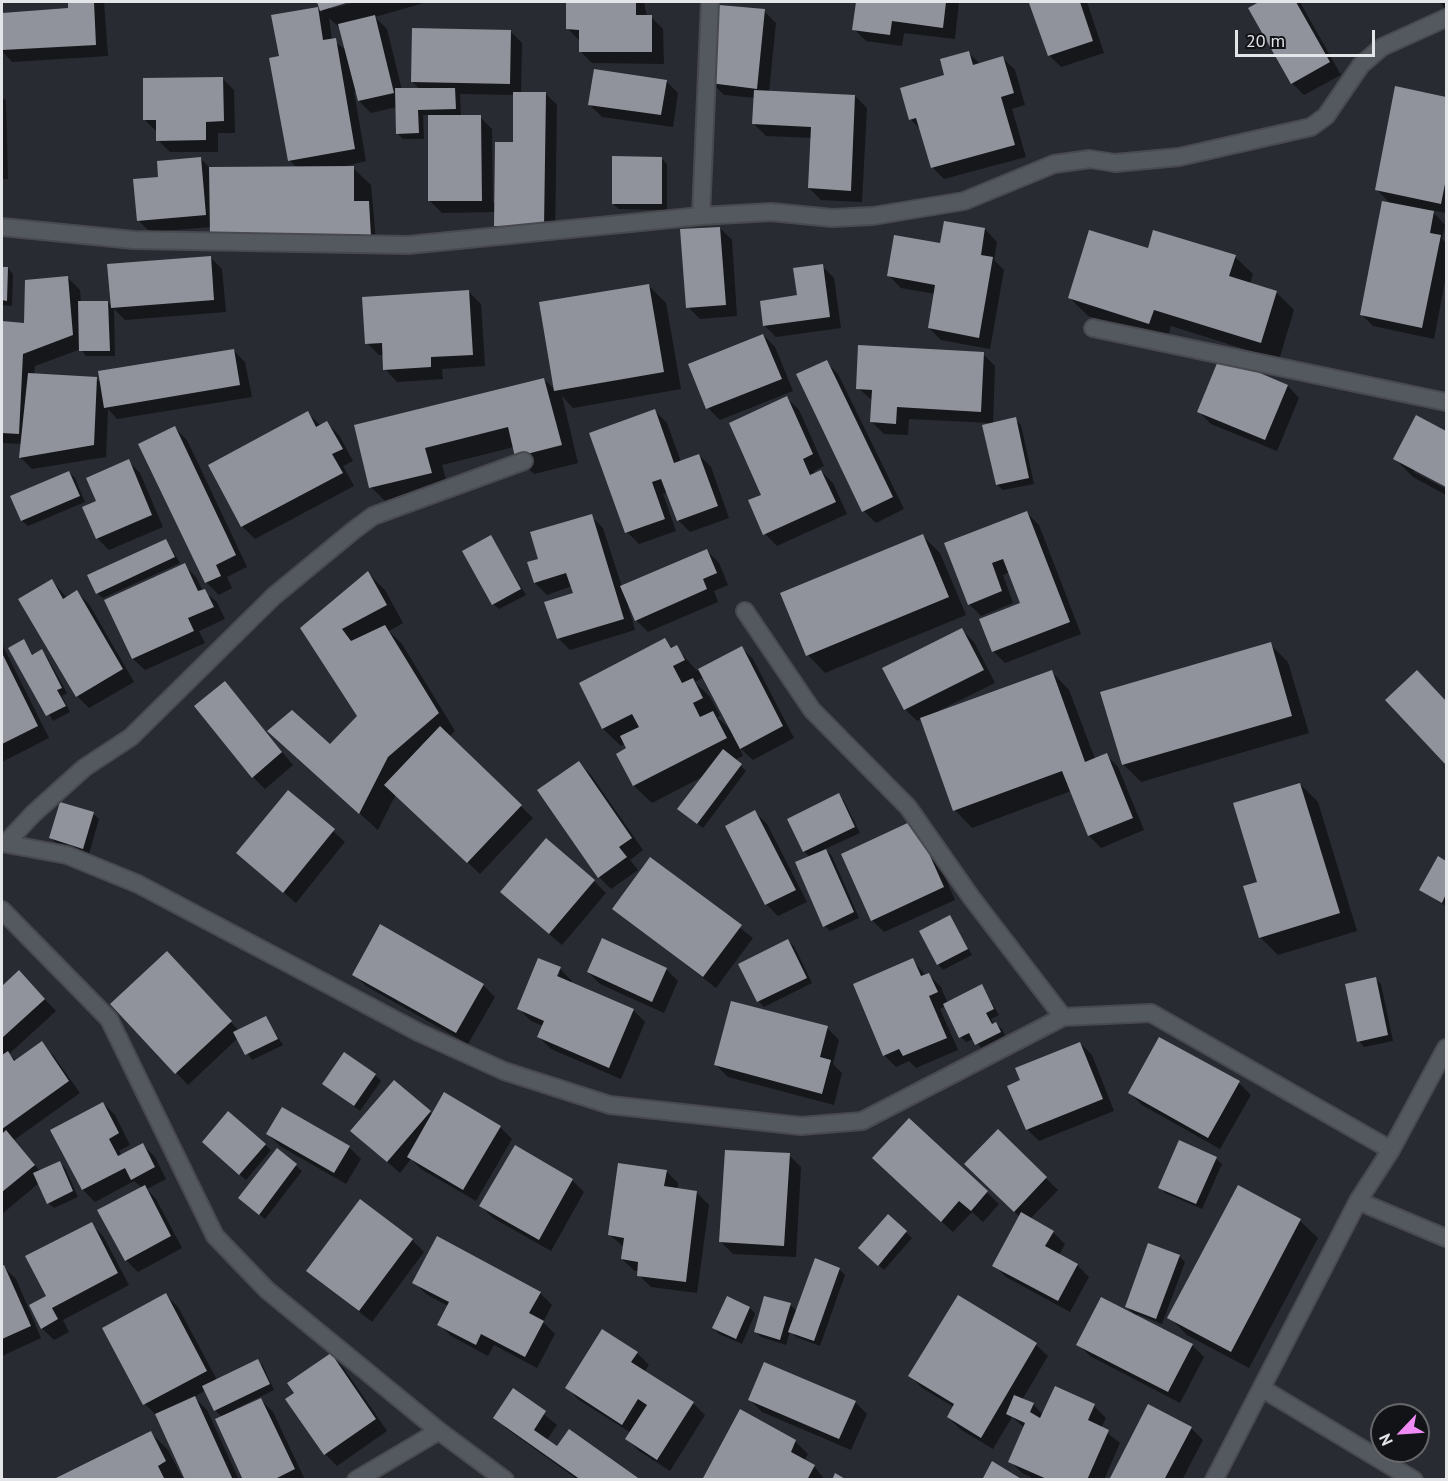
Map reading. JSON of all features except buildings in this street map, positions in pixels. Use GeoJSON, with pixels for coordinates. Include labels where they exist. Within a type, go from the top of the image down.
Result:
{"type":"FeatureCollection","features":[{"type":"Feature","properties":{"kind":"street"},"geometry":{"type":"LineString","coordinates":[[701,216],[710,2]]}},
{"type":"Feature","properties":{"kind":"street"},"geometry":{"type":"LineString","coordinates":[[2,227],[134,240],[408,244],[701,216],[771,212],[832,218],[873,216],[964,201],[1054,164],[1090,159],[1115,163],[1179,157],[1311,126],[1326,116],[1361,65],[1382,47],[1446,18]]}},
{"type":"Feature","properties":{"kind":"street"},"geometry":{"type":"LineString","coordinates":[[1092,328],[1446,402]]}},
{"type":"Feature","properties":{"kind":"street"},"geometry":{"type":"LineString","coordinates":[[4,843],[84,768],[131,737],[274,596],[373,516],[525,461]]}},
{"type":"Feature","properties":{"kind":"street"},"geometry":{"type":"LineString","coordinates":[[745,612],[812,710],[908,807],[971,897],[1063,1017]]}},
{"type":"Feature","properties":{"kind":"street"},"geometry":{"type":"LineString","coordinates":[[4,843],[67,855],[138,884],[418,1032],[504,1071],[610,1105],[801,1126],[862,1120],[1063,1017],[1151,1013],[1390,1150]]}},
{"type":"Feature","properties":{"kind":"street"},"geometry":{"type":"LineString","coordinates":[[2,910],[109,1019],[215,1236],[267,1290],[440,1431],[505,1479]]}},
{"type":"Feature","properties":{"kind":"street"},"geometry":{"type":"LineString","coordinates":[[1214,1479],[1263,1389],[1358,1201],[1390,1150],[1446,1048]]}},
{"type":"Feature","properties":{"kind":"street"},"geometry":{"type":"LineString","coordinates":[[1358,1201],[1446,1238]]}},
{"type":"Feature","properties":{"kind":"street"},"geometry":{"type":"LineString","coordinates":[[1263,1389],[1414,1479]]}},
{"type":"Feature","properties":{"kind":"street"},"geometry":{"type":"LineString","coordinates":[[356,1479],[440,1431]]}}]}
